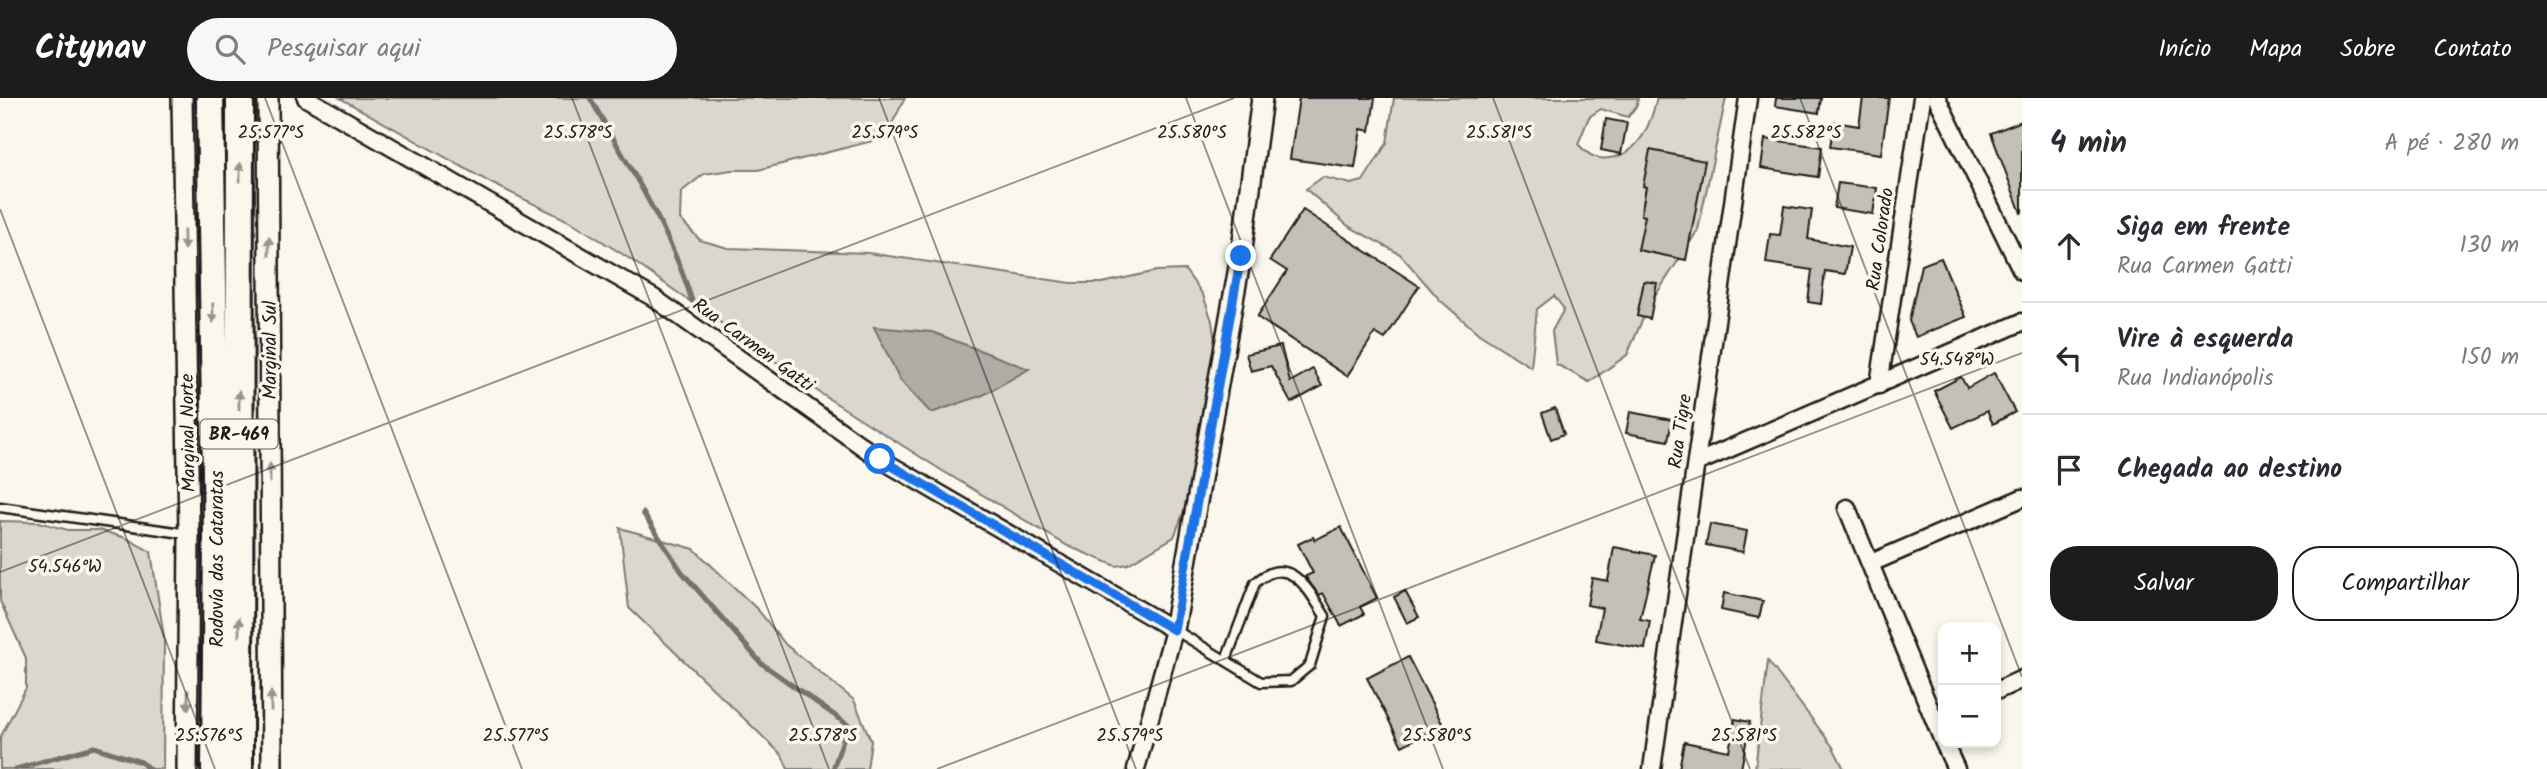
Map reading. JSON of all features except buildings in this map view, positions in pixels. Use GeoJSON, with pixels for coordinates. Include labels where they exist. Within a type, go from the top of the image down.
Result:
{"type":"FeatureCollection","features":[{"type":"Feature","properties":{"kind":"highway","name":"Rodovía das Cataratas"},"geometry":{"type":"LineString","coordinates":[[210,98],[217,536],[215,769]]}},
{"type":"Feature","properties":{"kind":"highway","name":"Rodovía das Cataratas"},"geometry":{"type":"LineString","coordinates":[[239,769],[240,98]]}},
{"type":"Feature","properties":{"kind":"highway"},"geometry":{"type":"LineString","coordinates":[[201,769],[216,688]]}},
{"type":"Feature","properties":{"kind":"street","name":"Marginal Norte"},"geometry":{"type":"LineString","coordinates":[[182,98],[189,534],[187,769]]}},
{"type":"Feature","properties":{"kind":"street","name":"Marginal Sul"},"geometry":{"type":"LineString","coordinates":[[268,98],[272,769]]}},
{"type":"Feature","properties":{"kind":"street","name":"Rua Carmen Gatti"},"geometry":{"type":"LineString","coordinates":[[306,98],[654,298],[880,459],[1174,630]]}},
{"type":"Feature","properties":{"kind":"street"},"geometry":{"type":"LineString","coordinates":[[1136,769],[1174,630],[1241,256],[1262,98]]}},
{"type":"Feature","properties":{"kind":"street","name":"Rua Tigre"},"geometry":{"type":"LineString","coordinates":[[1651,769],[1748,98]]}},
{"type":"Feature","properties":{"kind":"street","name":"Rua Colorado"},"geometry":{"type":"LineString","coordinates":[[1879,386],[1922,98]]}},
{"type":"Feature","properties":{"kind":"street"},"geometry":{"type":"LineString","coordinates":[[1937,98],[2022,271]]}},
{"type":"Feature","properties":{"kind":"street"},"geometry":{"type":"LineString","coordinates":[[1696,463],[2022,322]]}},
{"type":"Feature","properties":{"kind":"street"},"geometry":{"type":"LineString","coordinates":[[1871,563],[2022,498]]}},
{"type":"Feature","properties":{"kind":"street"},"geometry":{"type":"LineString","coordinates":[[1847,508],[1938,717]]}},
{"type":"Feature","properties":{"kind":"street"},"geometry":{"type":"LineString","coordinates":[[2001,689],[2022,679]]}},
{"type":"Feature","properties":{"kind":"street"},"geometry":{"type":"LineString","coordinates":[[1947,748],[1956,769]]}},
{"type":"Feature","properties":{"kind":"lane"},"geometry":{"type":"LineString","coordinates":[[0,508],[189,534]]}},
{"type":"Feature","properties":{"kind":"lane"},"geometry":{"type":"LineString","coordinates":[[1174,630],[1261,682],[1291,681],[1310,665],[1325,616],[1302,580],[1284,571],[1264,574],[1255,583],[1226,660]]}},
{"type":"Feature","properties":{"kind":"shaded area"},"geometry":{"type":"Polygon","coordinates":[[[340,98],[905,98],[893,122],[872,141],[758,170],[704,174],[681,192],[680,219],[700,240],[728,248],[868,253],[1071,283],[1102,283],[1157,271],[1185,270],[1203,295],[1212,321],[1216,348],[1195,483],[1174,537],[1128,564],[1116,566],[1068,546],[823,395],[630,259],[573,223],[493,184],[340,98]]]}},
{"type":"Feature","properties":{"kind":"shaded area"},"geometry":{"type":"Polygon","coordinates":[[[1394,98],[1638,98],[1637,105],[1628,117],[1601,109],[1589,117],[1578,144],[1590,155],[1604,158],[1615,157],[1632,149],[1648,126],[1657,98],[1726,98],[1698,230],[1648,307],[1627,355],[1589,382],[1556,364],[1552,331],[1564,309],[1554,296],[1537,309],[1531,367],[1479,334],[1440,300],[1400,254],[1348,226],[1306,189],[1323,177],[1351,184],[1363,181],[1387,143],[1394,98]]]}},
{"type":"Feature","properties":{"kind":"shaded area"},"geometry":{"type":"Polygon","coordinates":[[[874,327],[932,332],[1029,369],[983,395],[931,413],[900,380],[874,327]]]}},
{"type":"Feature","properties":{"kind":"shaded area"},"geometry":{"type":"Polygon","coordinates":[[[0,521],[39,522],[68,530],[99,530],[126,538],[151,552],[164,637],[163,769],[0,769],[0,738],[26,688],[26,658],[0,601],[0,521]]]}},
{"type":"Feature","properties":{"kind":"shaded area"},"geometry":{"type":"Polygon","coordinates":[[[620,528],[694,549],[758,610],[786,645],[854,700],[871,741],[867,769],[788,769],[782,755],[629,608],[620,528]]]}},
{"type":"Feature","properties":{"kind":"shaded area"},"geometry":{"type":"Polygon","coordinates":[[[1768,661],[1833,747],[1844,769],[1755,769],[1768,661]]]}},
{"type":"Feature","properties":{"kind":"waterway"},"geometry":{"type":"LineString","coordinates":[[590,98],[660,222],[692,301]]}},
{"type":"Feature","properties":{"kind":"waterway"},"geometry":{"type":"LineString","coordinates":[[643,513],[682,572],[761,663],[848,725],[833,769]]}},
{"type":"Feature","properties":{"kind":"waterway"},"geometry":{"type":"LineString","coordinates":[[16,769],[94,747],[141,762],[149,769]]}},
{"type":"Feature","properties":{"kind":"route"},"geometry":{"type":"LineString","coordinates":[[880,459],[1174,630],[1241,256]]}}]}
